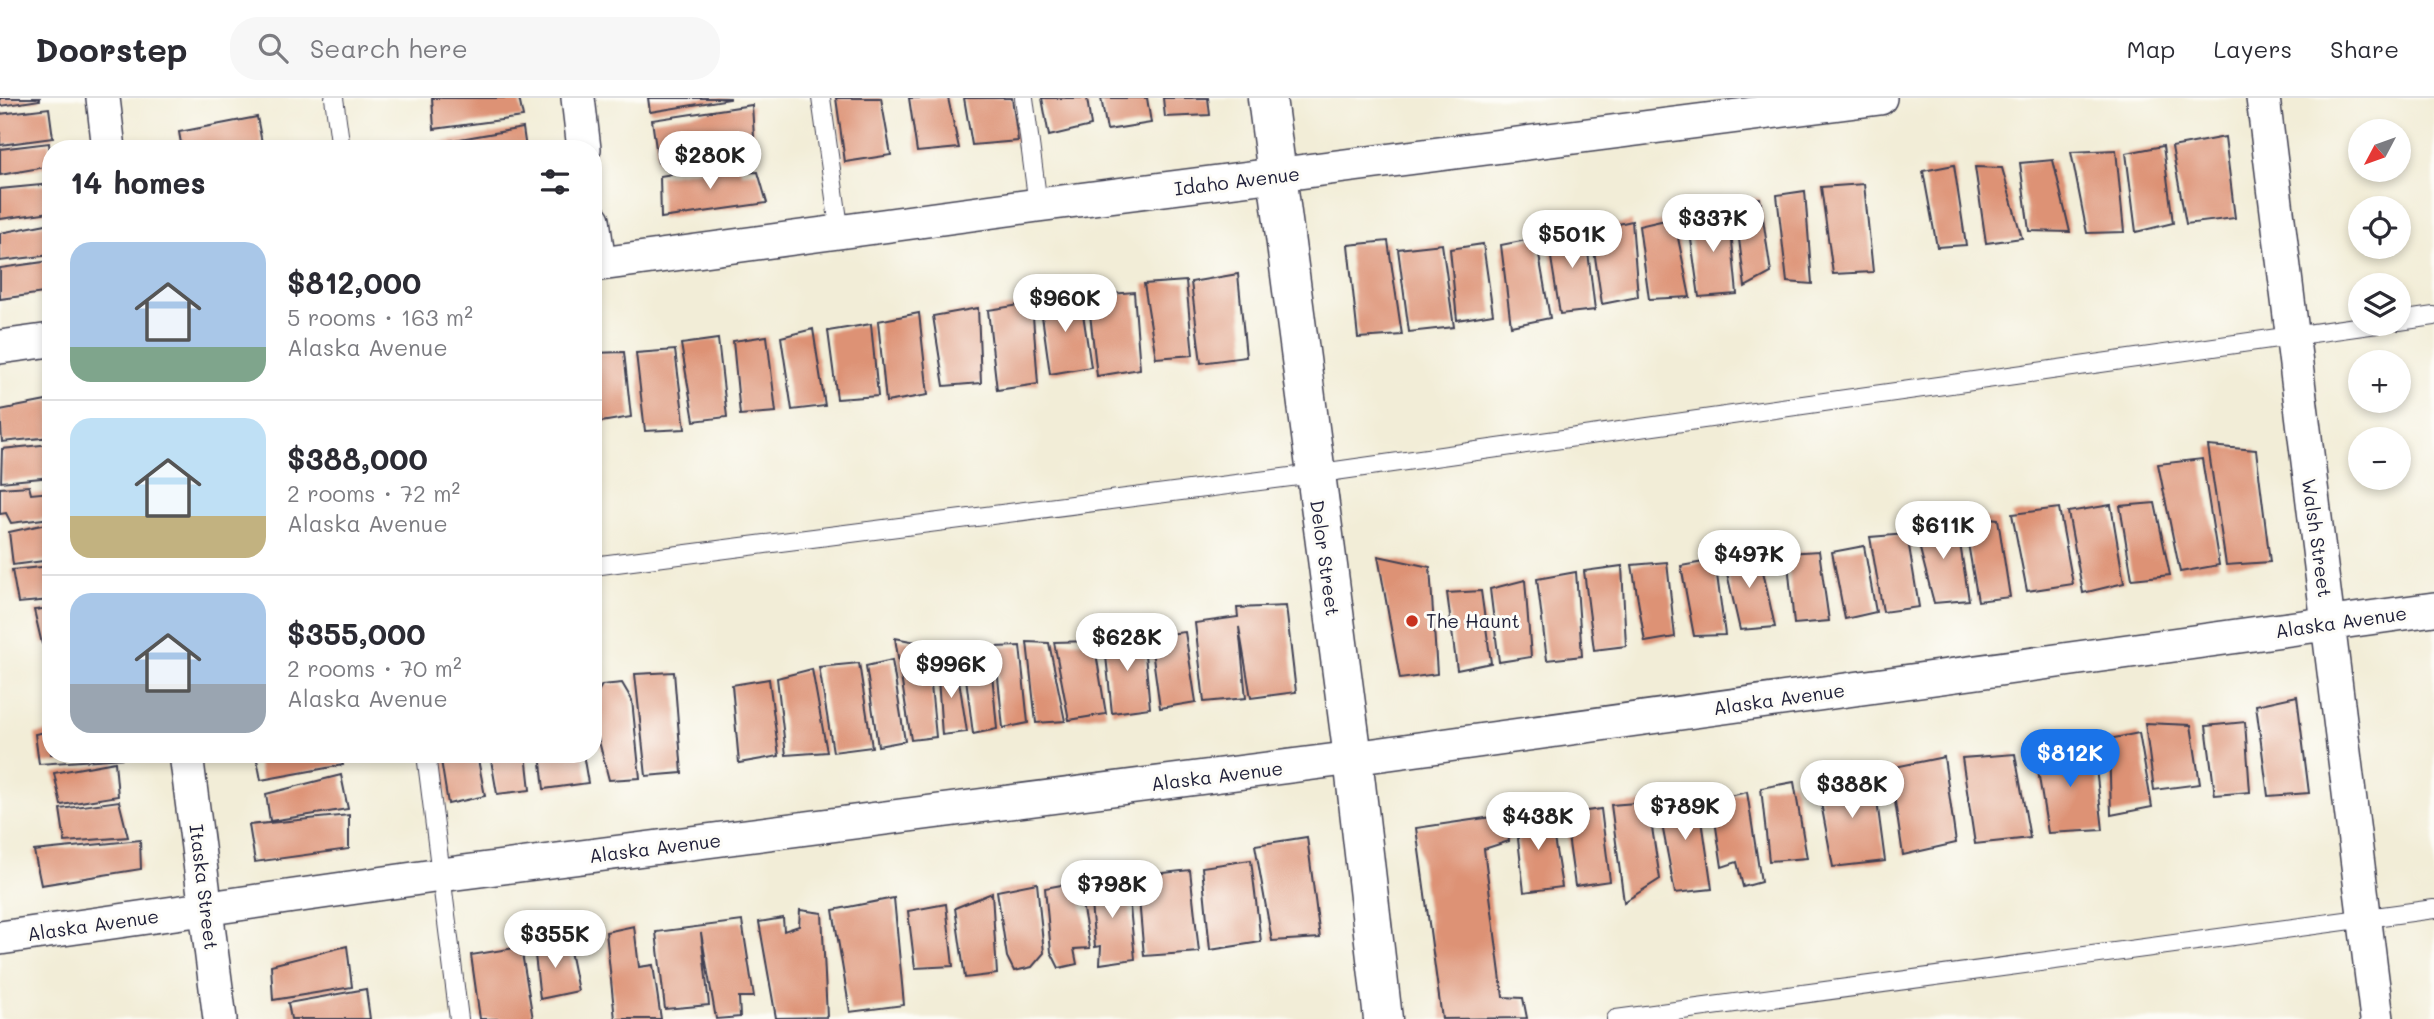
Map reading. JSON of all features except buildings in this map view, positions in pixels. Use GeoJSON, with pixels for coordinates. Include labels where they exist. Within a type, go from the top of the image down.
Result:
{"type":"FeatureCollection","features":[{"type":"Feature","properties":{"kind":"street"},"geometry":{"type":"LineString","coordinates":[[103,98],[108,140]]}},
{"type":"Feature","properties":{"kind":"street"},"geometry":{"type":"LineString","coordinates":[[578,98],[583,140]]}},
{"type":"Feature","properties":{"kind":"street","name":"Delor Street"},"geometry":{"type":"LineString","coordinates":[[1267,98],[1275,176],[1353,758],[1383,1019]]}},
{"type":"Feature","properties":{"kind":"street","name":"Idaho Avenue"},"geometry":{"type":"LineString","coordinates":[[602,264],[1038,205],[1880,98]]}},
{"type":"Feature","properties":{"kind":"street","name":"Walsh Street"},"geometry":{"type":"LineString","coordinates":[[2263,98],[2376,1019]]}},
{"type":"Feature","properties":{"kind":"street"},"geometry":{"type":"LineString","coordinates":[[0,347],[42,341]]}},
{"type":"Feature","properties":{"kind":"street","name":"Alaska Avenue"},"geometry":{"type":"LineString","coordinates":[[0,938],[441,875],[1353,758],[2434,609]]}},
{"type":"Feature","properties":{"kind":"street","name":"Itaska Street"},"geometry":{"type":"LineString","coordinates":[[187,763],[220,1019]]}},
{"type":"Feature","properties":{"kind":"lane"},"geometry":{"type":"LineString","coordinates":[[334,98],[340,140]]}},
{"type":"Feature","properties":{"kind":"lane"},"geometry":{"type":"LineString","coordinates":[[821,98],[840,234]]}},
{"type":"Feature","properties":{"kind":"lane"},"geometry":{"type":"LineString","coordinates":[[1024,98],[1038,205]]}},
{"type":"Feature","properties":{"kind":"lane"},"geometry":{"type":"LineString","coordinates":[[2411,319],[2434,316]]}},
{"type":"Feature","properties":{"kind":"lane"},"geometry":{"type":"LineString","coordinates":[[602,565],[1314,474],[2348,328]]}},
{"type":"Feature","properties":{"kind":"lane"},"geometry":{"type":"LineString","coordinates":[[427,763],[459,1019]]}},
{"type":"Feature","properties":{"kind":"lane"},"geometry":{"type":"LineString","coordinates":[[1616,1019],[2434,909]]}},
{"type":"Feature","properties":{"kind":"place","name":"The Haunt"},"geometry":{"type":"Point","coordinates":[1412,621]}}]}
